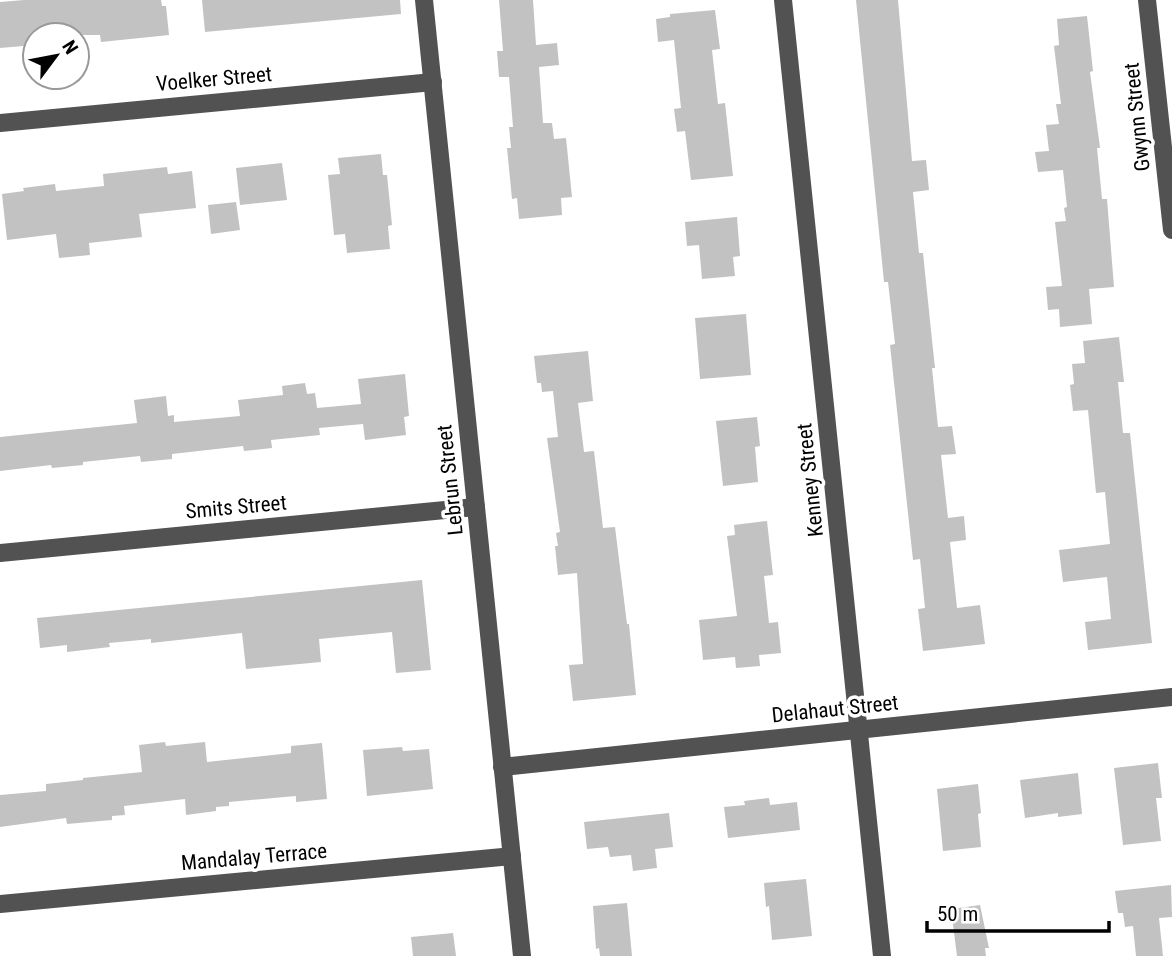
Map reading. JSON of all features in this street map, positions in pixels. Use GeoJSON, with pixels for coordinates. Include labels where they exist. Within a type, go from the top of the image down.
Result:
{"type":"FeatureCollection","features":[{"type":"Feature","properties":{"kind":"street","name":"Lebrun Street"},"geometry":{"type":"LineString","coordinates":[[424,0],[522,956]]}},
{"type":"Feature","properties":{"kind":"street","name":"Kenney Street"},"geometry":{"type":"LineString","coordinates":[[783,0],[882,956]]}},
{"type":"Feature","properties":{"kind":"street","name":"Gwynn Street"},"geometry":{"type":"LineString","coordinates":[[1147,0],[1172,230]]}},
{"type":"Feature","properties":{"kind":"street","name":"Voelker Street"},"geometry":{"type":"LineString","coordinates":[[0,123],[433,82]]}},
{"type":"Feature","properties":{"kind":"street","name":"Smits Street"},"geometry":{"type":"LineString","coordinates":[[0,553],[476,507]]}},
{"type":"Feature","properties":{"kind":"street","name":"Delahaut Street"},"geometry":{"type":"LineString","coordinates":[[502,767],[1172,697]]}},
{"type":"Feature","properties":{"kind":"street","name":"Mandalay Terrace"},"geometry":{"type":"LineString","coordinates":[[0,904],[512,856]]}},
{"type":"Feature","properties":{"kind":"building"},"geometry":{"type":"Polygon","coordinates":[[[161,0],[162,6],[166,6],[169,35],[101,42],[100,35],[91,35],[91,21],[21,21],[21,46],[0,48],[0,2],[161,0]]]}},
{"type":"Feature","properties":{"kind":"building"},"geometry":{"type":"Polygon","coordinates":[[[202,0],[400,0],[401,14],[205,32],[202,0]]]}},
{"type":"Feature","properties":{"kind":"building"},"geometry":{"type":"Polygon","coordinates":[[[499,0],[533,0],[536,45],[557,43],[559,65],[539,67],[543,123],[552,123],[554,139],[566,138],[572,197],[561,198],[562,215],[519,219],[517,198],[512,199],[507,148],[511,148],[509,127],[513,127],[509,77],[499,77],[497,51],[503,51],[499,0]]]}},
{"type":"Feature","properties":{"kind":"building"},"geometry":{"type":"Polygon","coordinates":[[[856,0],[898,0],[912,161],[926,160],[929,190],[913,192],[919,253],[923,253],[938,427],[952,426],[956,454],[941,455],[948,518],[964,516],[966,540],[950,542],[957,608],[980,605],[985,644],[923,651],[918,609],[925,608],[920,559],[913,560],[890,345],[895,344],[888,282],[884,282],[856,0]]]}},
{"type":"Feature","properties":{"kind":"building"},"geometry":{"type":"Polygon","coordinates":[[[715,10],[720,49],[712,50],[718,104],[725,103],[733,176],[691,180],[685,131],[677,132],[674,109],[681,108],[674,40],[658,42],[656,19],[670,17],[670,14],[715,10]]]}},
{"type":"Feature","properties":{"kind":"building"},"geometry":{"type":"Polygon","coordinates":[[[1087,16],[1093,71],[1090,72],[1100,148],[1097,148],[1102,199],[1107,199],[1114,287],[1089,289],[1092,324],[1060,327],[1059,309],[1048,310],[1046,287],[1062,286],[1055,222],[1066,221],[1063,170],[1038,172],[1035,152],[1049,151],[1046,125],[1059,124],[1056,104],[1061,104],[1054,46],[1059,45],[1057,19],[1087,16]]]}},
{"type":"Feature","properties":{"kind":"building"},"geometry":{"type":"Polygon","coordinates":[[[381,154],[383,175],[387,175],[392,225],[388,226],[390,249],[347,253],[345,234],[334,235],[328,175],[340,174],[338,158],[381,154]]]}},
{"type":"Feature","properties":{"kind":"building"},"geometry":{"type":"Polygon","coordinates":[[[282,163],[287,200],[240,205],[236,168],[282,163]]]}},
{"type":"Feature","properties":{"kind":"building"},"geometry":{"type":"Polygon","coordinates":[[[167,167],[168,174],[192,171],[196,208],[139,214],[142,237],[89,243],[90,255],[59,258],[56,234],[7,240],[2,194],[55,184],[56,191],[104,186],[103,174],[167,167]]]}},
{"type":"Feature","properties":{"kind":"building"},"geometry":{"type":"Polygon","coordinates":[[[236,202],[240,230],[211,234],[208,205],[236,202]]]}},
{"type":"Feature","properties":{"kind":"building"},"geometry":{"type":"Polygon","coordinates":[[[737,217],[740,256],[733,257],[735,276],[702,279],[699,245],[687,246],[685,222],[737,217]]]}},
{"type":"Feature","properties":{"kind":"building"},"geometry":{"type":"Polygon","coordinates":[[[746,314],[751,375],[700,379],[695,318],[746,314]]]}},
{"type":"Feature","properties":{"kind":"building"},"geometry":{"type":"Polygon","coordinates":[[[1119,337],[1124,382],[1118,382],[1123,433],[1130,433],[1152,643],[1088,650],[1085,622],[1111,619],[1107,577],[1063,582],[1059,550],[1110,544],[1105,492],[1096,493],[1088,410],[1073,411],[1070,385],[1074,384],[1072,364],[1085,363],[1083,341],[1119,337]]]}},
{"type":"Feature","properties":{"kind":"building"},"geometry":{"type":"Polygon","coordinates":[[[588,351],[593,401],[578,403],[584,452],[594,451],[603,528],[615,527],[636,695],[573,701],[569,665],[583,664],[577,573],[558,575],[555,546],[558,546],[556,533],[560,532],[547,438],[558,437],[553,391],[542,392],[541,383],[537,383],[534,356],[588,351]]]}},
{"type":"Feature","properties":{"kind":"building"},"geometry":{"type":"Polygon","coordinates":[[[405,374],[409,416],[404,417],[406,435],[365,440],[363,424],[319,428],[320,435],[271,440],[272,448],[244,451],[243,446],[172,454],[172,459],[141,462],[140,456],[83,462],[83,465],[52,468],[51,465],[0,471],[0,437],[137,423],[134,400],[166,396],[168,416],[174,415],[174,422],[240,416],[238,400],[283,395],[282,386],[305,383],[307,394],[315,393],[317,408],[361,404],[358,379],[405,374]]]}},
{"type":"Feature","properties":{"kind":"building"},"geometry":{"type":"Polygon","coordinates":[[[757,417],[760,446],[755,447],[758,482],[723,486],[716,421],[757,417]]]}},
{"type":"Feature","properties":{"kind":"building"},"geometry":{"type":"Polygon","coordinates":[[[767,521],[773,575],[764,576],[769,623],[778,622],[781,653],[759,655],[760,666],[736,668],[735,657],[703,660],[699,620],[737,616],[727,536],[735,535],[734,525],[767,521]]]}},
{"type":"Feature","properties":{"kind":"building"},"geometry":{"type":"Polygon","coordinates":[[[422,580],[431,670],[396,673],[392,632],[319,639],[321,662],[246,669],[242,633],[151,643],[151,639],[109,643],[110,647],[67,652],[67,645],[40,648],[37,618],[422,580]]]}},
{"type":"Feature","properties":{"kind":"building"},"geometry":{"type":"Polygon","coordinates":[[[165,742],[166,746],[205,742],[207,762],[291,753],[291,746],[322,743],[327,799],[296,802],[296,796],[229,802],[229,806],[216,807],[216,811],[186,815],[185,799],[124,806],[125,815],[112,816],[112,820],[67,824],[66,818],[0,827],[0,795],[46,791],[46,784],[83,778],[142,772],[139,745],[165,742]]]}},
{"type":"Feature","properties":{"kind":"building"},"geometry":{"type":"Polygon","coordinates":[[[402,747],[403,751],[429,749],[433,789],[367,796],[363,750],[402,747]]]}},
{"type":"Feature","properties":{"kind":"building"},"geometry":{"type":"Polygon","coordinates":[[[1158,763],[1162,798],[1156,798],[1161,841],[1123,845],[1114,768],[1158,763]]]}},
{"type":"Feature","properties":{"kind":"building"},"geometry":{"type":"Polygon","coordinates":[[[1078,773],[1082,814],[1058,817],[1058,813],[1025,818],[1020,780],[1078,773]]]}},
{"type":"Feature","properties":{"kind":"building"},"geometry":{"type":"Polygon","coordinates":[[[978,784],[981,847],[943,851],[937,789],[978,784]]]}},
{"type":"Feature","properties":{"kind":"building"},"geometry":{"type":"Polygon","coordinates":[[[769,798],[770,805],[797,802],[800,830],[728,838],[724,807],[745,805],[744,801],[769,798]]]}},
{"type":"Feature","properties":{"kind":"building"},"geometry":{"type":"Polygon","coordinates":[[[669,813],[673,847],[655,849],[657,868],[633,871],[631,855],[610,857],[608,847],[587,849],[584,822],[669,813]]]}},
{"type":"Feature","properties":{"kind":"building"},"geometry":{"type":"Polygon","coordinates":[[[806,879],[812,936],[772,940],[764,883],[806,879]]]}},
{"type":"Feature","properties":{"kind":"building"},"geometry":{"type":"Polygon","coordinates":[[[1171,885],[1172,917],[1159,918],[1163,956],[1136,956],[1133,926],[1125,927],[1123,913],[1118,913],[1115,891],[1171,885]]]}},
{"type":"Feature","properties":{"kind":"building"},"geometry":{"type":"Polygon","coordinates":[[[627,903],[632,956],[600,956],[599,948],[596,949],[593,906],[627,903]]]}},
{"type":"Feature","properties":{"kind":"building"},"geometry":{"type":"Polygon","coordinates":[[[980,905],[989,948],[985,948],[986,956],[957,956],[951,909],[980,905]]]}},
{"type":"Feature","properties":{"kind":"building"},"geometry":{"type":"Polygon","coordinates":[[[453,933],[456,956],[413,956],[411,937],[453,933]]]}}]}
